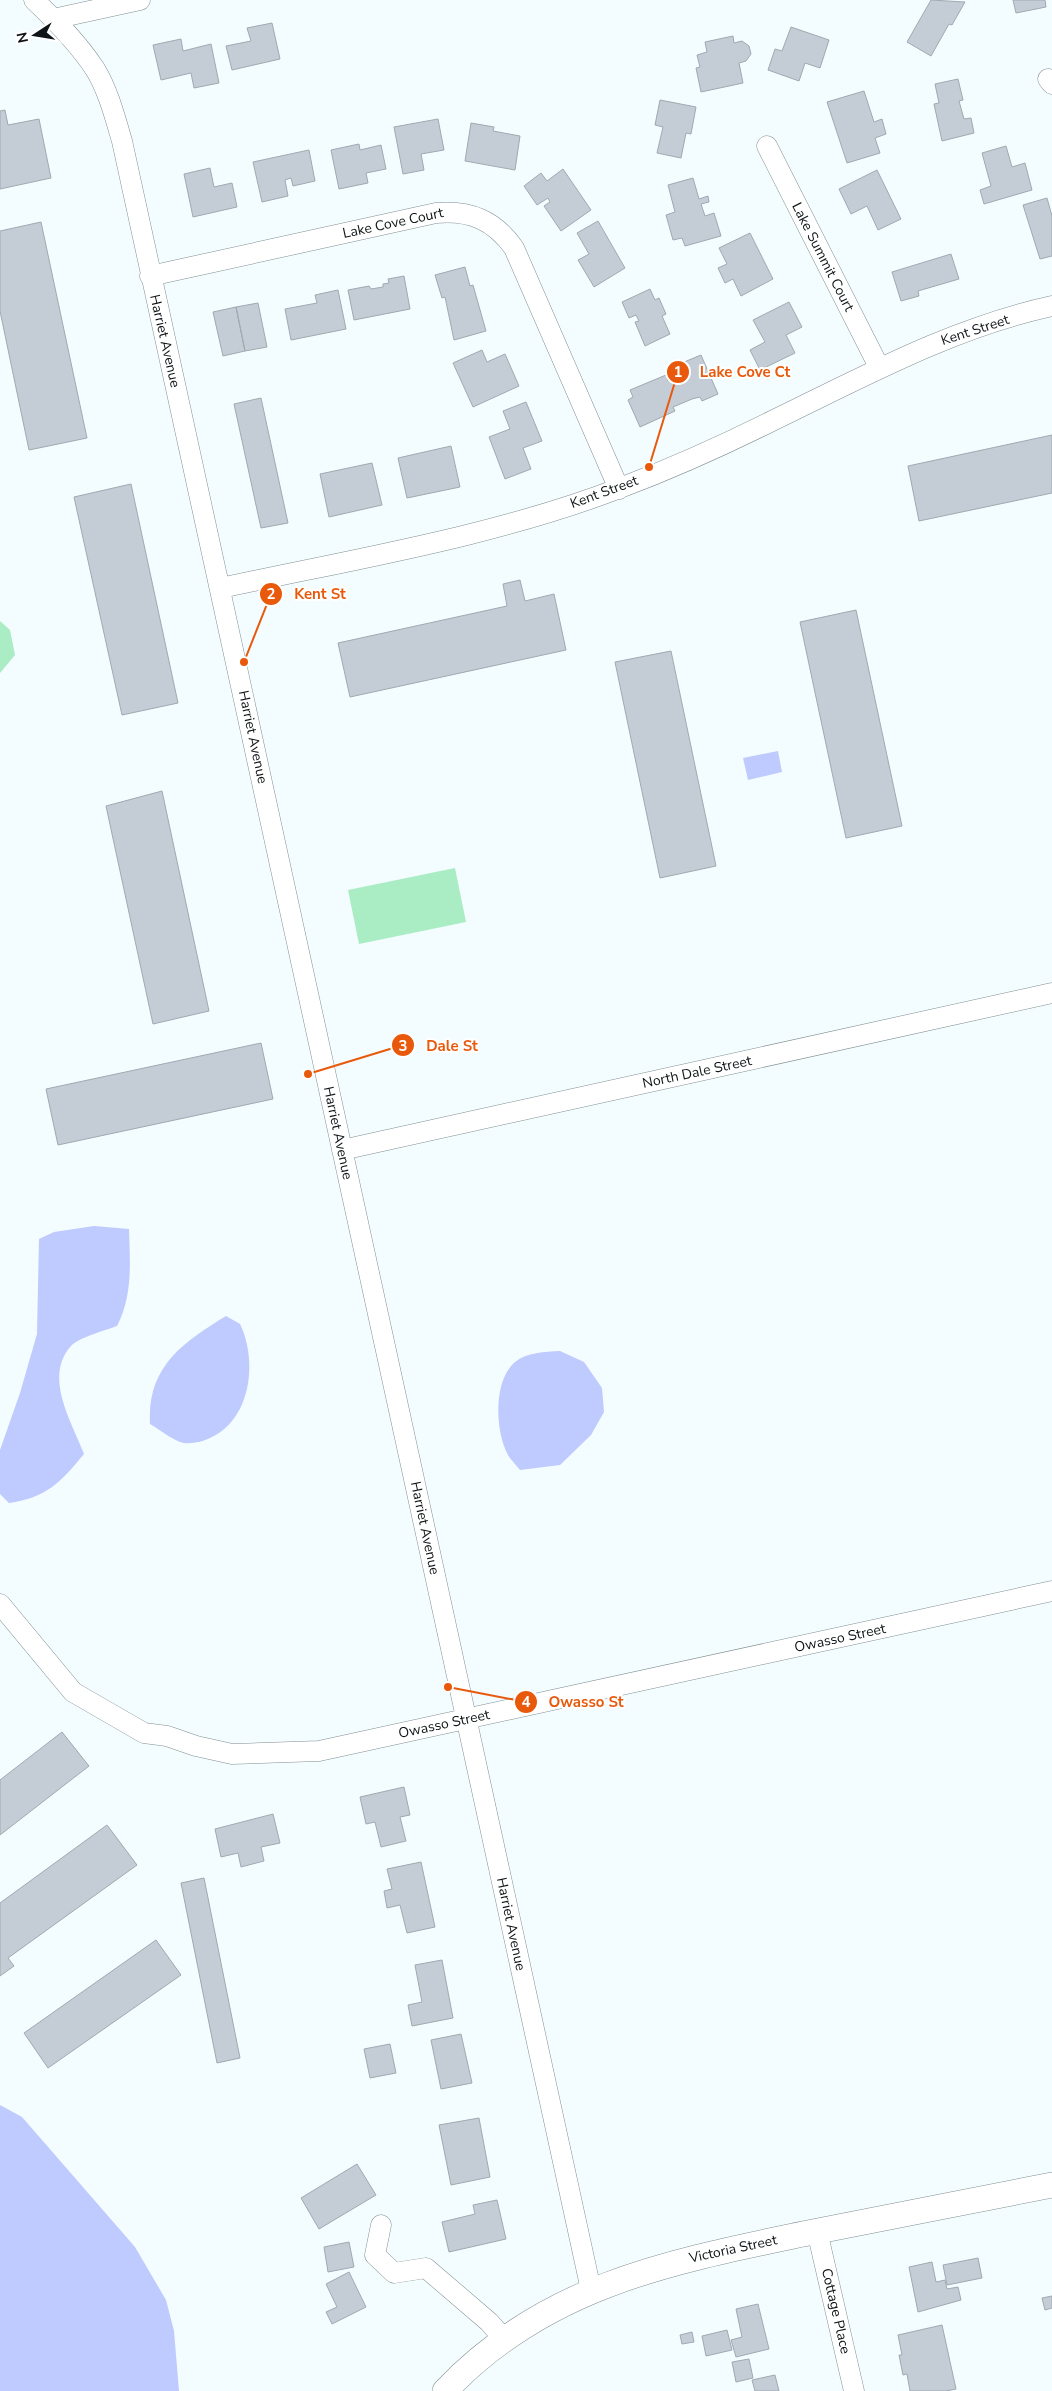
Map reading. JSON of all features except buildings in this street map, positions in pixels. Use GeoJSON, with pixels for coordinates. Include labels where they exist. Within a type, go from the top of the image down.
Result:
{"type":"FeatureCollection","features":[{"type":"Feature","properties":{"kind":"street","name":"Harriet Avenue"},"geometry":{"type":"LineString","coordinates":[[34,0],[76,43],[96,70],[110,102],[122,141],[591,2290]]}},
{"type":"Feature","properties":{"kind":"street"},"geometry":{"type":"LineString","coordinates":[[53,19],[140,0]]}},
{"type":"Feature","properties":{"kind":"street","name":"Lake Summit Court"},"geometry":{"type":"LineString","coordinates":[[767,146],[879,367]]}},
{"type":"Feature","properties":{"kind":"street","name":"Lake Cove Court"},"geometry":{"type":"LineString","coordinates":[[150,276],[436,213],[454,211],[473,214],[490,223],[504,235],[514,248],[619,488]]}},
{"type":"Feature","properties":{"kind":"street","name":"Kent Street"},"geometry":{"type":"LineString","coordinates":[[221,588],[466,535],[543,514],[619,488],[708,452],[879,367],[934,343],[989,323],[1052,306]]}},
{"type":"Feature","properties":{"kind":"street","name":"North Dale Street"},"geometry":{"type":"LineString","coordinates":[[342,1150],[1052,993]]}},
{"type":"Feature","properties":{"kind":"street","name":"Owasso Street"},"geometry":{"type":"LineString","coordinates":[[0,1604],[73,1692],[144,1733],[167,1736],[196,1746],[232,1754],[267,1754],[318,1750],[466,1720],[1052,1591]]}},
{"type":"Feature","properties":{"kind":"street","name":"Victoria Street"},"geometry":{"type":"LineString","coordinates":[[445,2391],[505,2340],[532,2322],[591,2290],[664,2265],[817,2231],[1052,2185]]}},
{"type":"Feature","properties":{"kind":"street"},"geometry":{"type":"LineString","coordinates":[[381,2225],[375,2255],[394,2273],[426,2268],[489,2322],[505,2340]]}},
{"type":"Feature","properties":{"kind":"street","name":"Cottage Place"},"geometry":{"type":"LineString","coordinates":[[817,2231],[854,2391]]}},
{"type":"Feature","properties":{"kind":"green space"},"geometry":{"type":"Polygon","coordinates":[[[0,621],[10,630],[15,655],[0,673],[0,621]]]}},
{"type":"Feature","properties":{"kind":"green space"},"geometry":{"type":"Polygon","coordinates":[[[455,868],[466,922],[359,944],[348,890],[455,868]]]}},
{"type":"Feature","properties":{"kind":"water"},"geometry":{"type":"Polygon","coordinates":[[[778,751],[782,772],[748,780],[743,758],[778,751]]]}},
{"type":"Feature","properties":{"kind":"water"},"geometry":{"type":"Polygon","coordinates":[[[94,1226],[129,1229],[129,1279],[126,1303],[117,1326],[75,1343],[63,1358],[60,1371],[62,1400],[84,1454],[68,1473],[43,1493],[22,1501],[9,1503],[0,1494],[0,1450],[20,1393],[37,1334],[39,1239],[54,1232],[94,1226]]]}},
{"type":"Feature","properties":{"kind":"water"},"geometry":{"type":"Polygon","coordinates":[[[226,1316],[240,1324],[246,1339],[249,1355],[247,1388],[242,1404],[235,1418],[224,1429],[210,1438],[195,1443],[180,1442],[150,1424],[154,1387],[170,1359],[182,1347],[195,1336],[226,1316]]]}},
{"type":"Feature","properties":{"kind":"water"},"geometry":{"type":"Polygon","coordinates":[[[560,1351],[584,1362],[602,1388],[604,1412],[591,1435],[560,1465],[520,1470],[508,1455],[501,1433],[498,1407],[503,1381],[508,1370],[515,1362],[525,1356],[560,1351]]]}},
{"type":"Feature","properties":{"kind":"water"},"geometry":{"type":"Polygon","coordinates":[[[0,2105],[22,2117],[135,2247],[166,2300],[174,2331],[179,2391],[0,2391],[0,2105]]]}},
{"type":"Feature","properties":{"kind":"place","name":"Lake Cove Ct"},"geometry":{"type":"Point","coordinates":[649,467]}},
{"type":"Feature","properties":{"kind":"place","name":"Kent St"},"geometry":{"type":"Point","coordinates":[244,662]}},
{"type":"Feature","properties":{"kind":"place","name":"Dale St"},"geometry":{"type":"Point","coordinates":[308,1074]}},
{"type":"Feature","properties":{"kind":"place","name":"Owasso St"},"geometry":{"type":"Point","coordinates":[448,1687]}}]}
